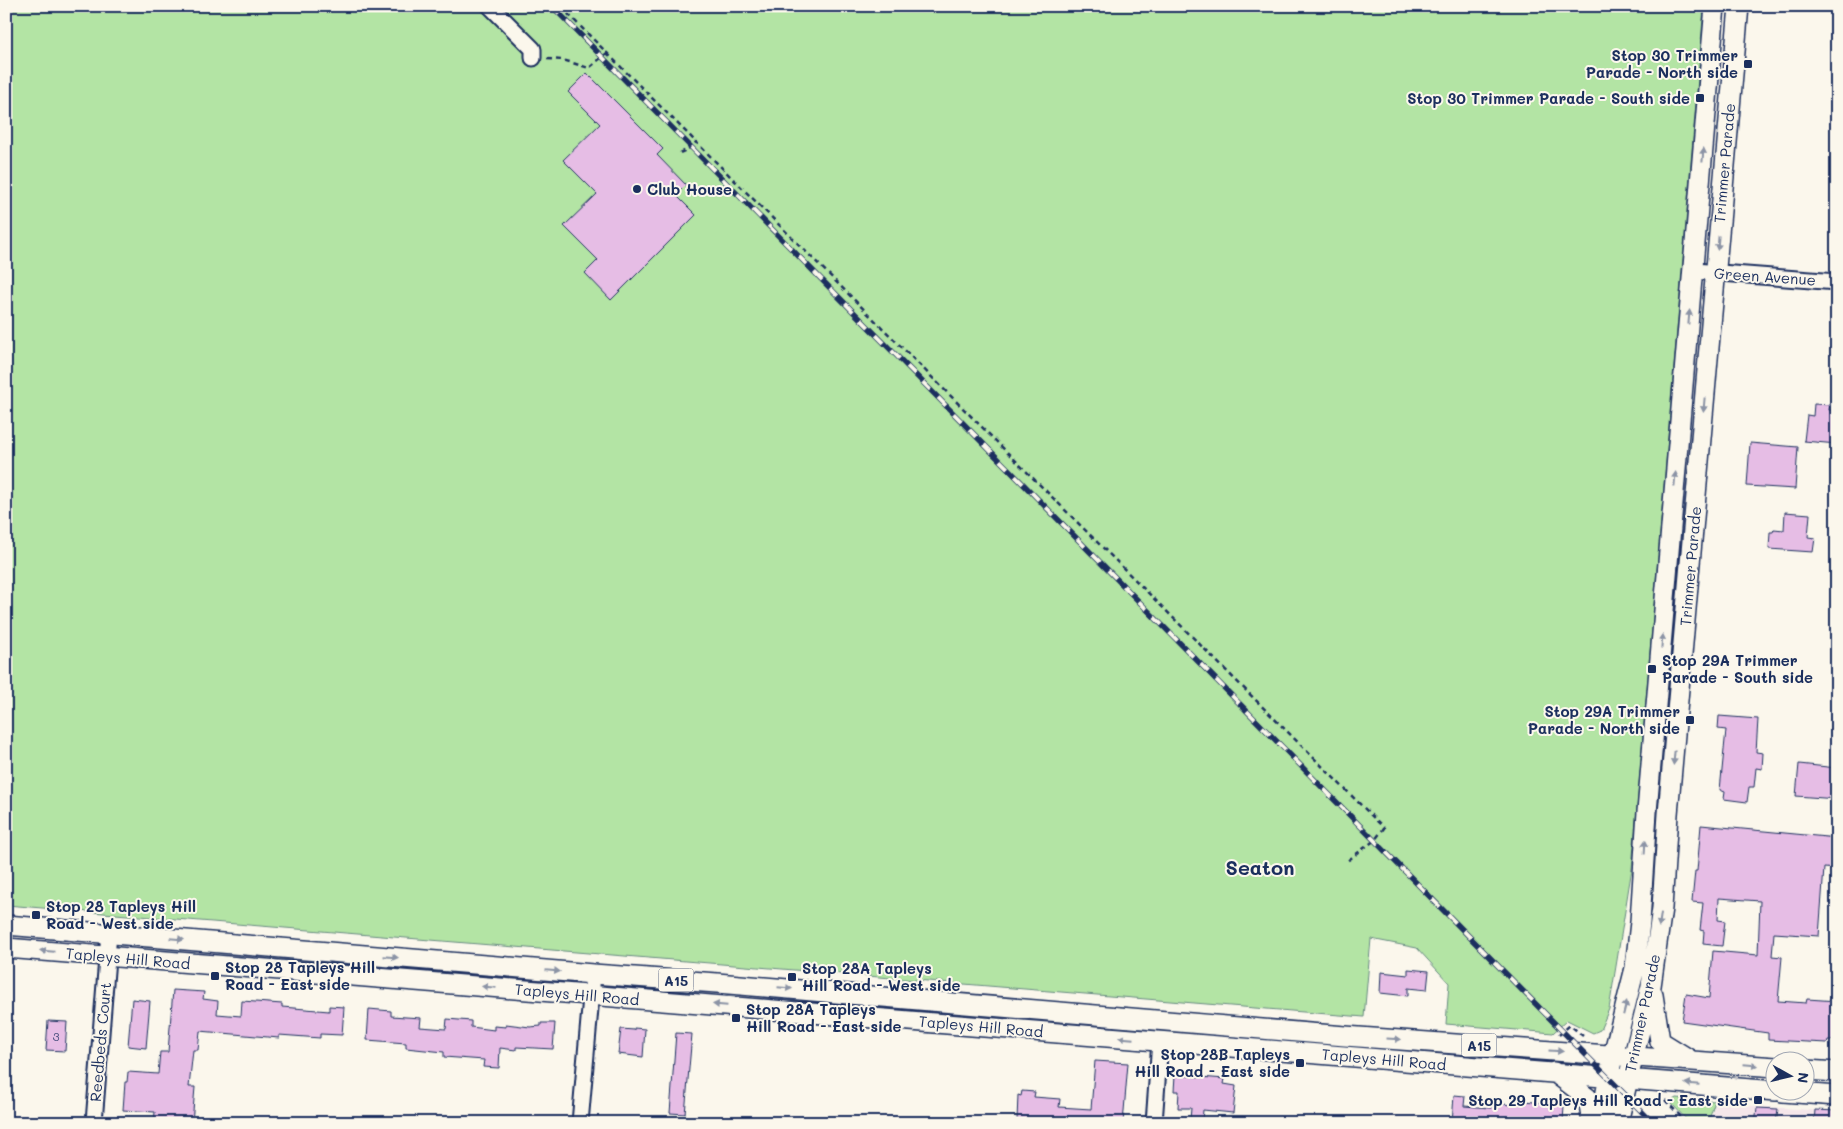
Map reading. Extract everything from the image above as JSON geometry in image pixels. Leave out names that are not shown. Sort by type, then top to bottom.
[{"type":"main road","name":"Trimmer Parade","points":[[1600,1123],[1635,968],[1640,922],[1647,812],[1715,6]]},
{"type":"main road","name":"Trimmer Parade","points":[[1618,1123],[1651,986],[1662,908],[1668,814],[1738,6]]},
{"type":"main road","name":"Tapleys Hill Road","points":[[6,925],[593,974],[717,982],[1335,1035],[1766,1066]]},
{"type":"main road","name":"Tapleys Hill Road","points":[[6,948],[1766,1090]]},
{"type":"main road","points":[[1651,986],[1660,1041],[1692,1060]]},
{"type":"main road","points":[[1816,1071],[1837,1072]]},
{"type":"main road","points":[[1554,1072],[1588,1098],[1592,1123]]},
{"type":"main road","points":[[1816,1094],[1837,1096]]},
{"type":"street","points":[[490,6],[533,49],[533,58]]},
{"type":"street","name":"Green Avenue","points":[[1694,271],[1837,282]]},
{"type":"street","name":"Reedbeds Court","points":[[94,1122],[109,933]]},
{"type":"street","points":[[580,1123],[593,974]]},
{"type":"street","points":[[1154,1123],[1160,1041]]},
{"type":"path","points":[[560,6],[1384,828],[1375,840],[1347,861]]},
{"type":"path","points":[[533,58],[564,60],[589,68],[607,53]]},
{"type":"path","points":[[680,153],[692,147],[696,142]]},
{"type":"path","points":[[1665,1100],[1688,1123]]},
{"type":"shaded area","points":[[1715,1103],[1837,1112],[1837,1123],[1710,1123]]},
{"type":"green space","points":[[6,6],[1704,6],[1632,868],[1609,1009],[1600,1030],[1593,1033],[1567,1020],[1553,1033],[1446,1024],[1449,983],[1417,948],[1371,939],[1364,1017],[6,905]]},
{"type":"green space","points":[[1676,1098],[1715,1101],[1708,1123],[1690,1123],[1670,1102]]},
{"type":"building","name":"Club House","points":[[587,73],[663,149],[657,155],[686,185],[676,195],[696,215],[611,300],[585,273],[598,260],[564,226],[597,194],[563,160],[600,124],[568,92]]},
{"type":"building","points":[[1814,404],[1830,405],[1829,410],[1837,411],[1837,444],[1804,441],[1807,415],[1813,416]]},
{"type":"building","points":[[1750,443],[1798,447],[1795,489],[1747,486]]},
{"type":"building","points":[[1785,512],[1810,514],[1808,537],[1815,538],[1813,552],[1769,549],[1770,532],[1773,532],[1774,529],[1784,530]]},
{"type":"building","points":[[1719,716],[1758,719],[1756,752],[1763,753],[1762,769],[1756,768],[1754,787],[1749,787],[1747,802],[1724,799],[1725,792],[1720,790],[1726,730],[1718,729]]},
{"type":"building","points":[[1799,764],[1837,768],[1837,799],[1796,796]]},
{"type":"building","points":[[1701,825],[1837,838],[1837,869],[1824,868],[1819,936],[1774,933],[1772,956],[1782,957],[1778,1001],[1806,1003],[1807,999],[1837,1001],[1837,1040],[1828,1040],[1827,1043],[1768,1040],[1768,1033],[1682,1021],[1686,994],[1709,998],[1713,951],[1758,955],[1760,901],[1719,898],[1718,920],[1725,921],[1722,946],[1703,944],[1704,931],[1700,930],[1703,903],[1692,902]]},
{"type":"building","points":[[1408,969],[1429,971],[1427,990],[1408,988],[1408,996],[1380,993],[1381,972],[1408,975]]},
{"type":"building","points":[[173,990],[204,992],[203,999],[218,1001],[217,1014],[241,1016],[242,1001],[282,1004],[282,1007],[329,1011],[329,1006],[344,1007],[342,1035],[320,1034],[320,1038],[279,1035],[279,1038],[200,1031],[198,1050],[193,1050],[189,1087],[195,1087],[192,1123],[154,1123],[155,1112],[123,1110],[125,1082],[127,1082],[128,1072],[158,1074],[160,1052],[168,1052]]},
{"type":"building","points":[[132,999],[150,1001],[146,1048],[128,1046]]},
{"type":"building","points":[[369,1009],[391,1011],[391,1016],[421,1018],[420,1027],[446,1029],[447,1019],[471,1021],[471,1027],[494,1030],[494,1026],[506,1027],[506,1024],[530,1027],[541,1026],[541,1023],[555,1023],[553,1049],[516,1047],[516,1050],[500,1048],[499,1068],[483,1067],[484,1060],[444,1057],[444,1052],[406,1048],[406,1043],[367,1040]]},
{"type":"building","points":[[48,1021],[67,1022],[65,1051],[46,1050]]},
{"type":"building","points":[[634,1028],[645,1029],[643,1057],[618,1054],[621,1029],[634,1030]]},
{"type":"building","points":[[676,1033],[692,1034],[685,1114],[670,1113]]},
{"type":"building","points":[[1095,1061],[1128,1063],[1123,1123],[1053,1123],[1017,1120],[1018,1095],[1021,1096],[1022,1091],[1035,1092],[1034,1097],[1060,1099],[1059,1107],[1091,1109]]},
{"type":"building","points":[[1175,1075],[1225,1079],[1224,1084],[1236,1086],[1233,1113],[1203,1110],[1202,1121],[1190,1120],[1191,1108],[1178,1108],[1179,1091],[1174,1091]]},
{"type":"building","points":[[1454,1095],[1465,1096],[1464,1106],[1491,1108],[1491,1103],[1513,1105],[1514,1100],[1564,1105],[1563,1123],[1452,1123]]},
{"type":"building","points":[[1757,1108],[1778,1109],[1776,1123],[1755,1123]]},
{"type":"building","points":[[1815,1110],[1837,1111],[1837,1123],[1814,1123]]},
{"type":"railway","points":[[552,6],[1653,1123]]},
{"type":"place","name":"Stop 30 Trimmer Parade - North side","points":[[1748,64]]},
{"type":"place","name":"Stop 30 Trimmer Parade - South side","points":[[1700,98]]},
{"type":"place","name":"Club House","points":[[637,189]]},
{"type":"place","name":"Stop 29A Trimmer Parade - South side","points":[[1652,669]]},
{"type":"place","name":"Stop 29A Trimmer Parade - North side","points":[[1690,720]]},
{"type":"place","name":"Stop 28 Tapleys Hill Road - West side","points":[[36,915]]},
{"type":"place","name":"Stop 28 Tapleys Hill Road - East side","points":[[215,976]]},
{"type":"place","name":"Stop 28A Tapleys Hill Road - West side","points":[[792,977]]},
{"type":"place","name":"Stop 28A Tapleys Hill Road - East side","points":[[736,1018]]},
{"type":"place","name":"Stop 28B Tapleys Hill Road - East side","points":[[1300,1063]]},
{"type":"place","name":"Stop 29 Tapleys Hill Road - East side","points":[[1758,1100]]},
{"type":"district","name":"Seaton","points":[[1260,867]]}]
